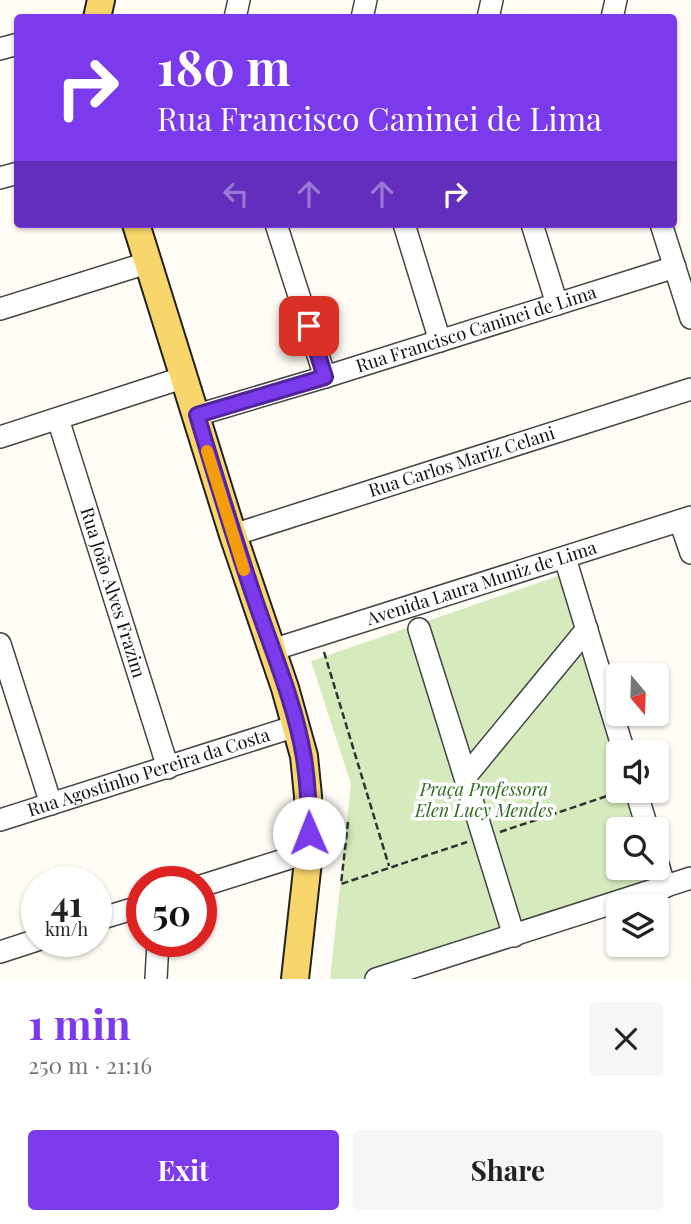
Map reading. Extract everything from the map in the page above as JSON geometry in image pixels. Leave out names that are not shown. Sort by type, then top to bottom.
[{"type":"main road","points":[[137,228],[304,756],[309,852],[295,979]]},
{"type":"street","points":[[277,228],[325,377]]},
{"type":"street","points":[[405,228],[440,341]]},
{"type":"street","points":[[533,228],[557,304]]},
{"type":"street","points":[[662,228],[691,318]]},
{"type":"street","points":[[0,309],[147,263]]},
{"type":"street","name":"Rua Francisco Caninei de Lima","points":[[197,415],[675,267]]},
{"type":"street","points":[[0,437],[185,377]]},
{"type":"street","name":"Rua Carlos Mariz Celani","points":[[233,535],[691,389]]},
{"type":"street","name":"Rua João Alves Frazim","points":[[58,419],[168,768]]},
{"type":"street","points":[[686,519],[691,553]]},
{"type":"street","name":"Avenida Laura Muniz de Lima","points":[[272,650],[686,519]]},
{"type":"street","points":[[565,558],[620,740]]},
{"type":"street","points":[[514,936],[419,629],[466,776],[587,629]]},
{"type":"street","points":[[0,644],[51,803]]},
{"type":"street","name":"Rua Agostinho Pereira da Costa","points":[[0,820],[296,726]]},
{"type":"street","points":[[217,882],[309,852]]},
{"type":"street","points":[[376,979],[427,971],[514,936],[691,878]]},
{"type":"street","points":[[663,880],[665,887]]},
{"type":"street","points":[[0,952],[21,945]]},
{"type":"street","points":[[156,979],[157,957]]},
{"type":"path","points":[[319,635],[390,868]]},
{"type":"path","points":[[348,822],[341,884],[606,797]]},
{"type":"green space","name":"Praça Professora Elen Lucy Mendes","points":[[561,575],[612,740],[606,740],[606,803],[631,803],[636,817],[606,817],[606,880],[655,880],[656,884],[626,894],[606,894],[606,901],[369,979],[330,979],[351,784],[311,661]]},
{"type":"slow traffic","points":[[207,451],[244,570]]},
{"type":"route","points":[[309,326],[325,377],[197,415],[296,726],[304,756],[309,833]]}]
